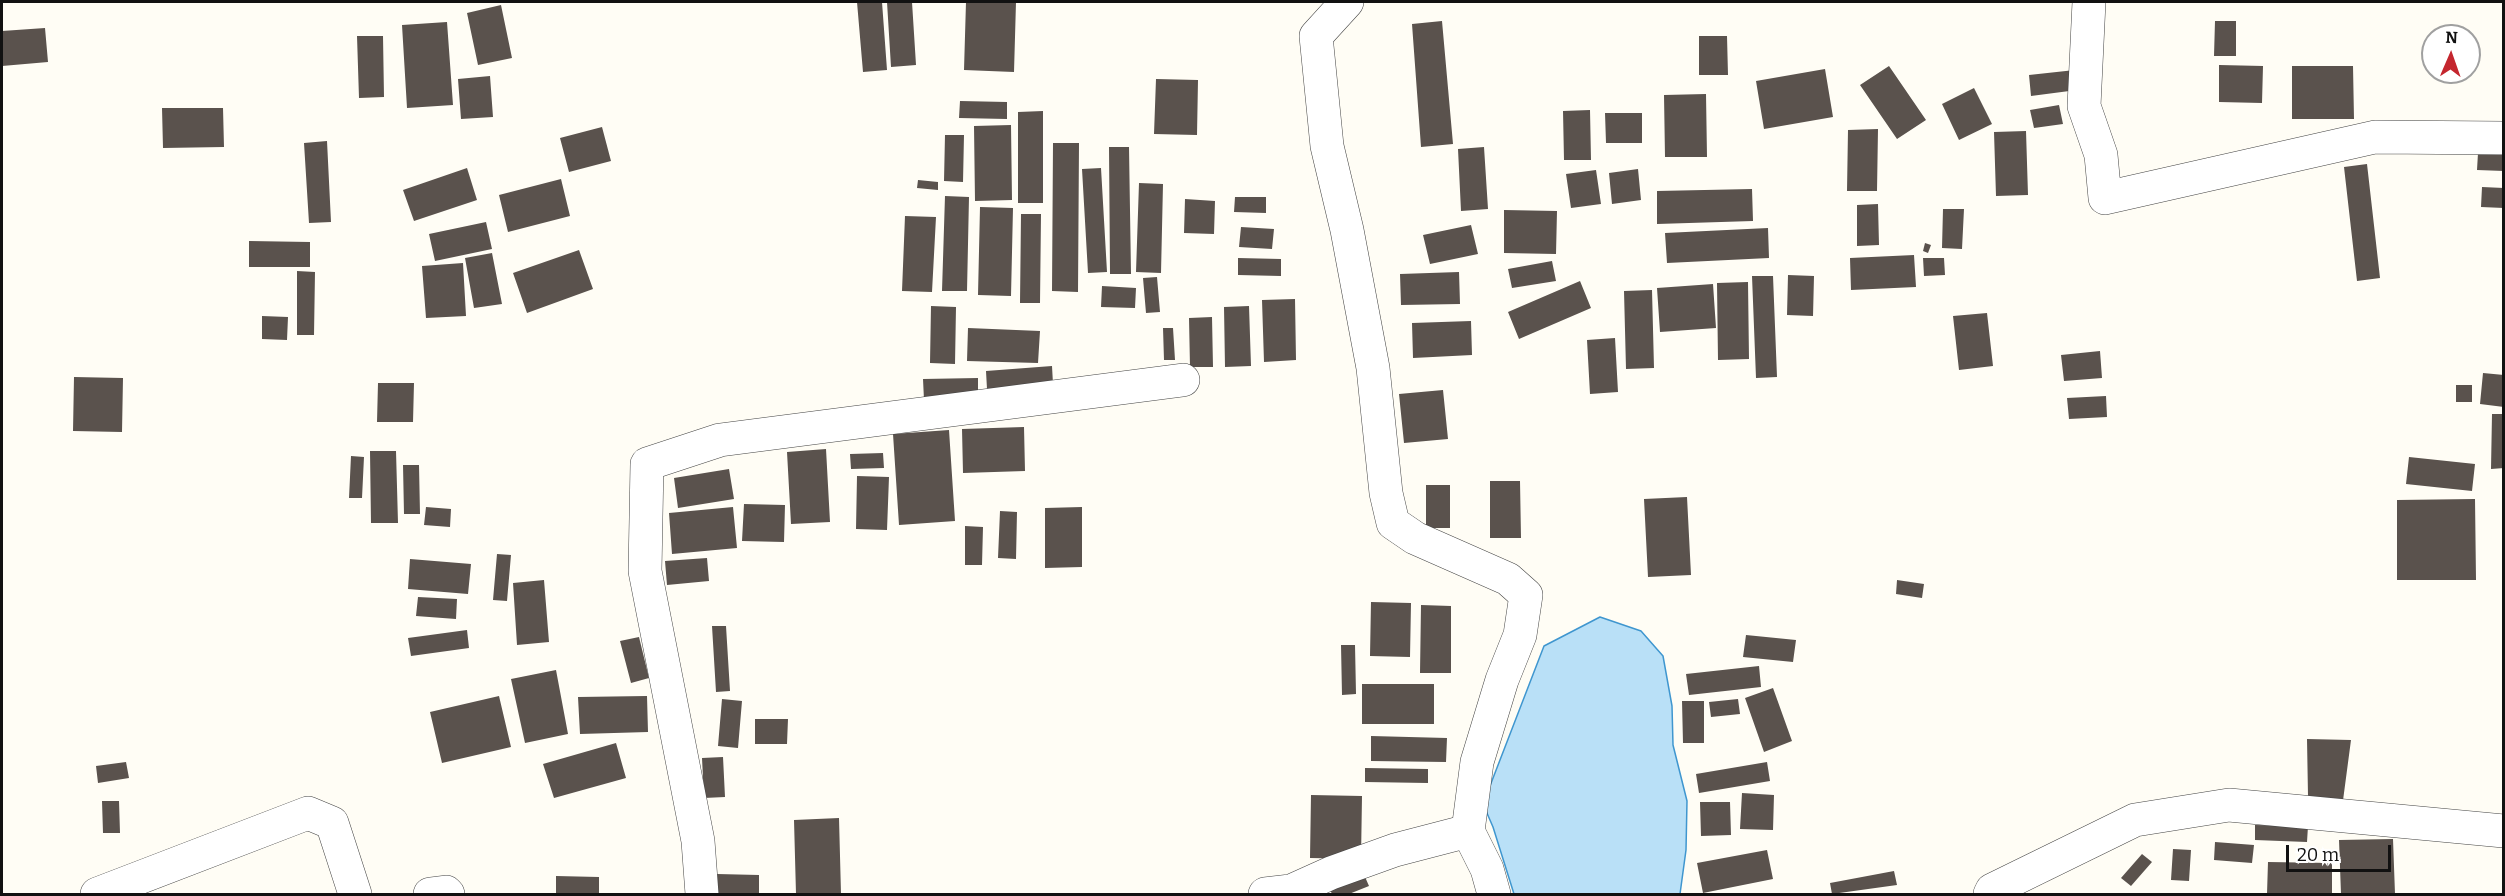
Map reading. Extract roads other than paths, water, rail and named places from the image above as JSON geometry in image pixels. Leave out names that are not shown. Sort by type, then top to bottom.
[{"type":"street","points":[[1347,2],[1316,36],[1327,146],[1347,230],[1373,368],[1386,493],[1393,523],[1415,538],[1508,579],[1526,596],[1520,635],[1502,680],[1477,762],[1468,831],[1487,869],[1494,894]]},
{"type":"street","points":[[2090,2],[2084,106],[2101,155],[2105,198],[2375,137],[2504,138]]},
{"type":"street","points":[[702,894],[698,841],[645,571],[647,464],[720,440],[1183,380]]},
{"type":"street","points":[[1990,894],[1992,890],[2135,820],[2229,805],[2504,831]]},
{"type":"street","points":[[98,894],[308,813],[332,823],[355,894]]},
{"type":"street","points":[[1265,894],[1291,891],[1331,873],[1395,850],[1468,831]]},
{"type":"street","points":[[430,894],[446,892],[448,894]]},
{"type":"water","points":[[1600,617],[1641,631],[1663,656],[1672,706],[1673,745],[1687,801],[1686,850],[1680,894],[1514,894],[1493,827],[1483,804],[1544,646]]}]
